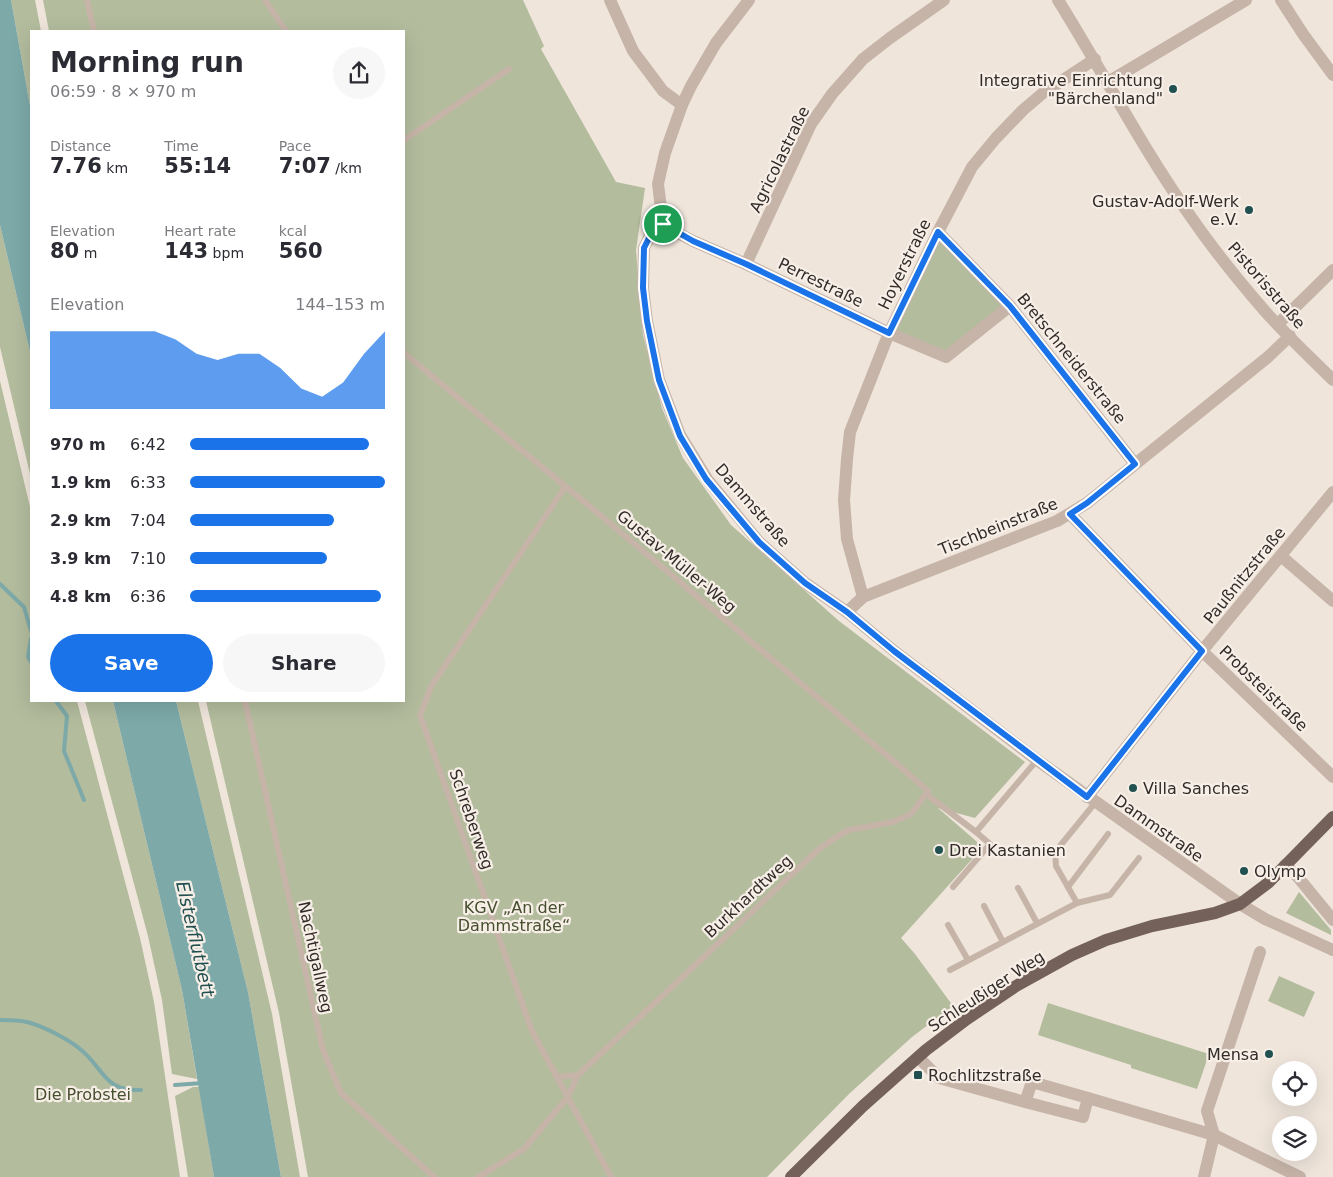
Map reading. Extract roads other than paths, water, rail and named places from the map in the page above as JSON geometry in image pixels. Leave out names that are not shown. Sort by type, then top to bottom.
[{"type":"main road","name":"Schleußiger Weg","points":[[791,1177],[863,1106],[918,1057],[1008,992],[1072,954],[1106,940],[1152,926],[1215,913],[1240,904],[1268,883],[1333,817]]},
{"type":"street","points":[[610,0],[632,51],[663,91],[682,105]]},
{"type":"street","points":[[663,224],[658,184],[665,153],[682,105],[716,43],[749,0]]},
{"type":"street","name":"Agricolastraße","points":[[746,264],[811,124],[832,94],[863,59],[944,0]]},
{"type":"street","name":"Pistorisstraße","points":[[1058,0],[1143,142],[1190,216],[1236,277],[1278,324],[1333,380]]},
{"type":"street","points":[[1108,82],[1246,0]]},
{"type":"street","points":[[1281,0],[1333,75]]},
{"type":"street","name":"Hoyerstraße","points":[[863,597],[847,539],[844,500],[847,458],[850,432],[889,333],[938,232],[972,168],[996,138],[1043,93],[1095,59]]},
{"type":"street","name":"Perrestraße","points":[[663,224],[693,241],[746,264],[889,333],[946,357],[1010,306]]},
{"type":"street","name":"Dammstraße","points":[[663,224],[652,232],[644,248],[643,288],[647,321],[659,380],[680,436],[706,479],[759,542],[805,583],[847,612],[894,651],[1091,800],[1240,904],[1265,919],[1333,950]]},
{"type":"street","name":"Bretschneiderstraße","points":[[938,232],[1010,306],[1135,464]]},
{"type":"street","points":[[1278,324],[1333,270]]},
{"type":"street","name":"Tischbeinstraße","points":[[847,612],[863,597],[1057,521],[1070,514],[1087,503],[1268,357],[1290,336]]},
{"type":"street","name":"Paußnitzstraße","points":[[1091,800],[1202,651],[1333,492]]},
{"type":"street","name":"Probsteistraße","points":[[1070,514],[1202,651],[1333,777]]},
{"type":"street","points":[[1281,556],[1333,601]]},
{"type":"street","points":[[1285,865],[1297,876],[1333,920]]},
{"type":"street","points":[[1204,1177],[1214,1135],[1208,1111],[1260,952]]},
{"type":"street","points":[[918,1057],[939,1078],[1084,1117],[1088,1098]]},
{"type":"street","points":[[1025,1102],[1032,1082],[1214,1135],[1300,1177]]},
{"type":"lane","points":[[87,0],[94,30]]},
{"type":"lane","points":[[265,0],[285,30]]},
{"type":"lane","points":[[405,139],[509,69]]},
{"type":"lane","name":"Gustav-Müller-Weg","points":[[405,354],[565,488],[600,514],[928,790],[926,794]]},
{"type":"lane","name":"Schreberweg","points":[[565,488],[432,685],[420,714],[532,1031],[611,1177]]},
{"type":"lane","name":"Nachtigallweg","points":[[245,702],[323,1050],[341,1093],[434,1177]]},
{"type":"lane","points":[[976,832],[1037,760]]},
{"type":"lane","points":[[926,794],[990,844],[953,887]]},
{"type":"lane","name":"Burkhardtweg","points":[[478,1177],[524,1148],[567,1098],[578,1075],[819,850],[849,830],[893,822],[911,814],[926,794]]},
{"type":"lane","points":[[1077,903],[1056,866],[1055,852],[1091,800]]},
{"type":"lane","points":[[1068,887],[1108,834]]},
{"type":"lane","points":[[950,970],[1077,903],[1110,895],[1139,858]]},
{"type":"lane","points":[[1018,888],[1037,923]]},
{"type":"lane","points":[[984,906],[1003,942]]},
{"type":"lane","points":[[948,925],[968,960]]},
{"type":"lane","points":[[557,1077],[578,1075]]},
{"type":"water","points":[[0,0],[11,0],[30,105],[30,352],[0,225]]},
{"type":"water","name":"Elsterflutbett","points":[[113,702],[176,702],[248,992],[281,1177],[214,1177],[182,990]]},
{"type":"waterway","points":[[0,584],[24,607],[30,628]]},
{"type":"waterway","points":[[30,644],[28,657],[30,660]]},
{"type":"waterway","points":[[57,702],[67,716],[64,751],[84,800]]},
{"type":"waterway","points":[[0,1020],[27,1022],[55,1033],[88,1056],[112,1083],[129,1090],[141,1090]]},
{"type":"waterway","points":[[175,1085],[203,1083]]},
{"type":"place","name":"Integrative Einrichtung \"Bärchenland\"","points":[[1173,89]]},
{"type":"place","name":"Gustav-Adolf-Werk e.V.","points":[[1249,210]]},
{"type":"place","name":"Villa Sanches","points":[[1133,788]]},
{"type":"place","name":"Drei Kastanien","points":[[939,850]]},
{"type":"place","name":"Olymp","points":[[1244,871]]},
{"type":"place","name":"Mensa","points":[[1269,1054]]},
{"type":"place","name":"Rochlitzstraße","points":[[918,1075]]},
{"type":"park label","name":"KGV „An der Dammstraße“","points":[[514,916]]},
{"type":"park label","name":"Die Probstei","points":[[83,1094]]}]
